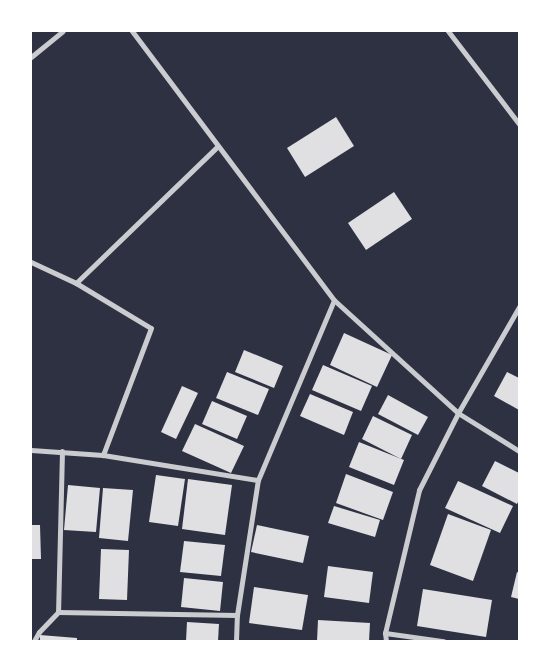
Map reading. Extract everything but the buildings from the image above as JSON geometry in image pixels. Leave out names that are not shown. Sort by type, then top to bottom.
[{"type":"street","points":[[31,56],[63,31]]},
{"type":"street","points":[[132,31],[217,147],[334,300],[458,413],[519,450]]},
{"type":"street","points":[[448,31],[519,124]]},
{"type":"street","points":[[76,283],[217,147]]},
{"type":"street","points":[[31,262],[76,283],[151,328],[103,455]]},
{"type":"street","points":[[236,641],[237,615],[258,480],[334,300]]},
{"type":"street","points":[[386,641],[385,633],[419,490],[458,413],[519,306]]},
{"type":"street","points":[[31,450],[103,455],[258,480]]},
{"type":"street","points":[[34,641],[39,632],[58,612],[62,452]]},
{"type":"street","points":[[58,612],[237,615]]},
{"type":"street","points":[[385,633],[443,641]]}]
